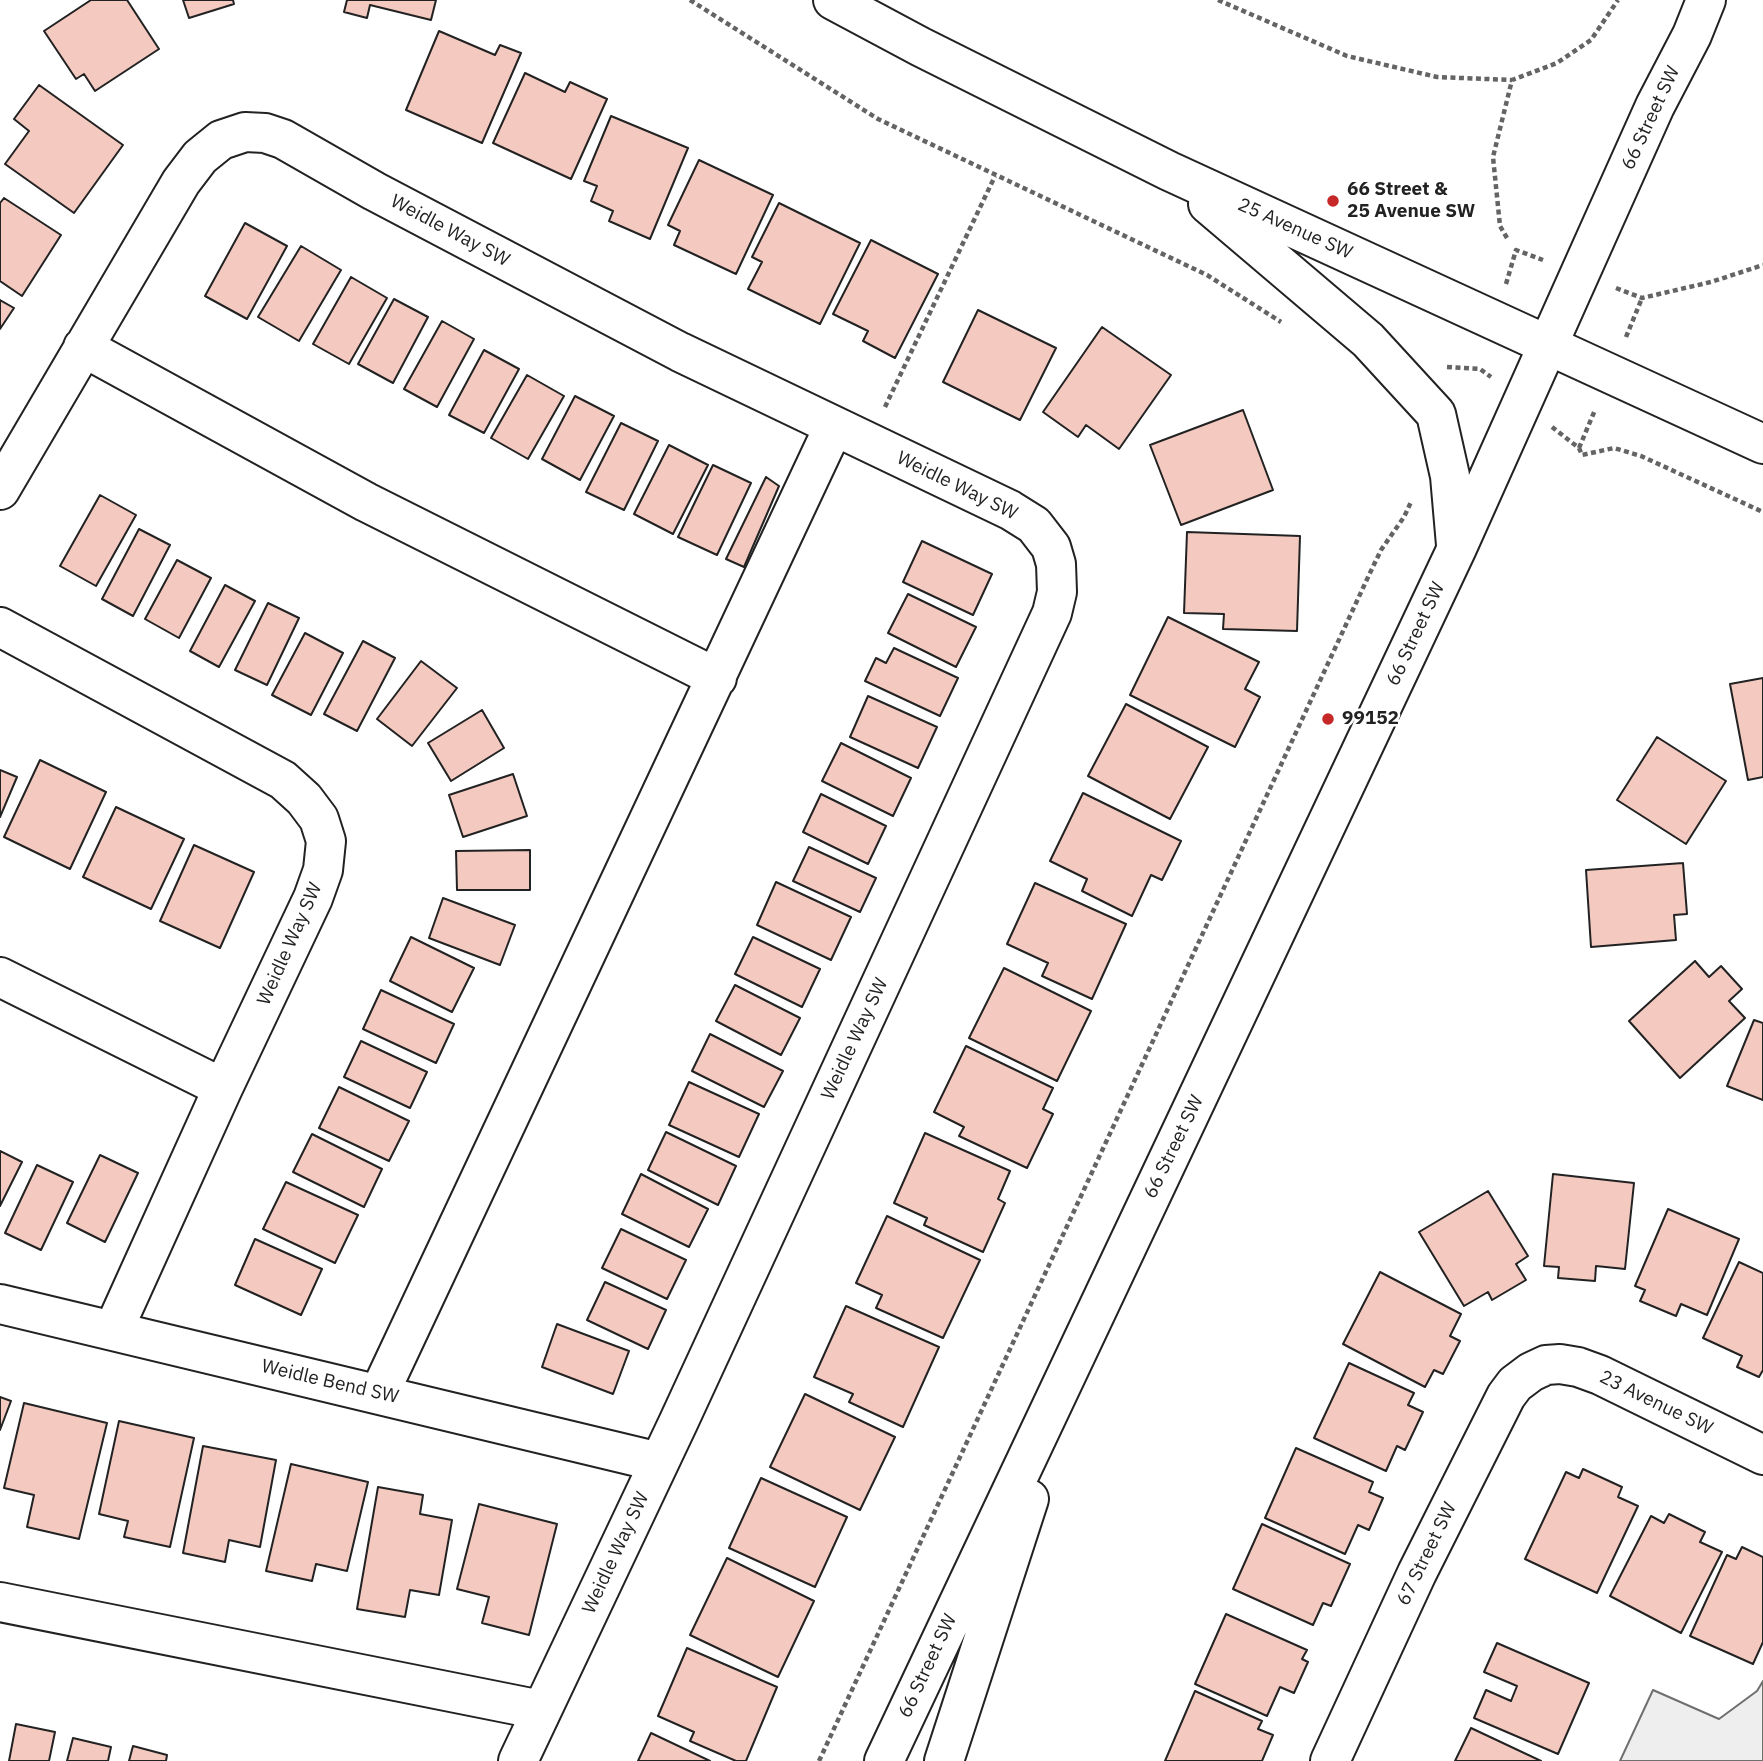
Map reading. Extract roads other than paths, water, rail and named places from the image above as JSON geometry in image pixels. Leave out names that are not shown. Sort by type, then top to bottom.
[{"type":"street","name":"25 Avenue SW","points":[[833,0],[920,47],[1169,171],[1763,444]]},
{"type":"street","name":"66 Street SW","points":[[884,1761],[1457,548],[1655,106],[1692,35],[1706,0]]},
{"type":"street","name":"66 Street SW","points":[[1692,35],[1717,0]]},
{"type":"street","name":"Weidle Way SW","points":[[0,490],[181,182],[200,157],[221,140],[246,132],[265,132],[283,139],[374,191],[668,346],[1010,510],[1034,524],[1051,547],[1056,565],[1057,592],[1052,614],[518,1761]]},
{"type":"street","points":[[1169,171],[1368,340],[1436,414],[1450,476],[1457,548]]},
{"type":"street","points":[[83,347],[366,502],[717,678]]},
{"type":"street","points":[[379,1394],[834,426]]},
{"type":"street","name":"Weidle Way SW","points":[[0,627],[283,780],[304,799],[319,819],[326,841],[323,870],[313,898],[113,1331]]},
{"type":"street","points":[[0,978],[223,1088]]},
{"type":"street","name":"Weidle Bend SW","points":[[0,1304],[659,1462]]},
{"type":"street","name":"66 Street SW","points":[[944,1761],[1080,1344]]},
{"type":"street","name":"23 Avenue SW","points":[[1546,1365],[1578,1367],[1600,1376],[1763,1455]]},
{"type":"street","name":"67 Street SW","points":[[1330,1761],[1417,1573],[1506,1396],[1515,1384],[1546,1365]]},
{"type":"street","points":[[0,1602],[541,1710]]},
{"type":"place","name":"66 Street & 25 Avenue SW","points":[[1333,201]]},
{"type":"place","name":"99152","points":[[1328,719]]}]
